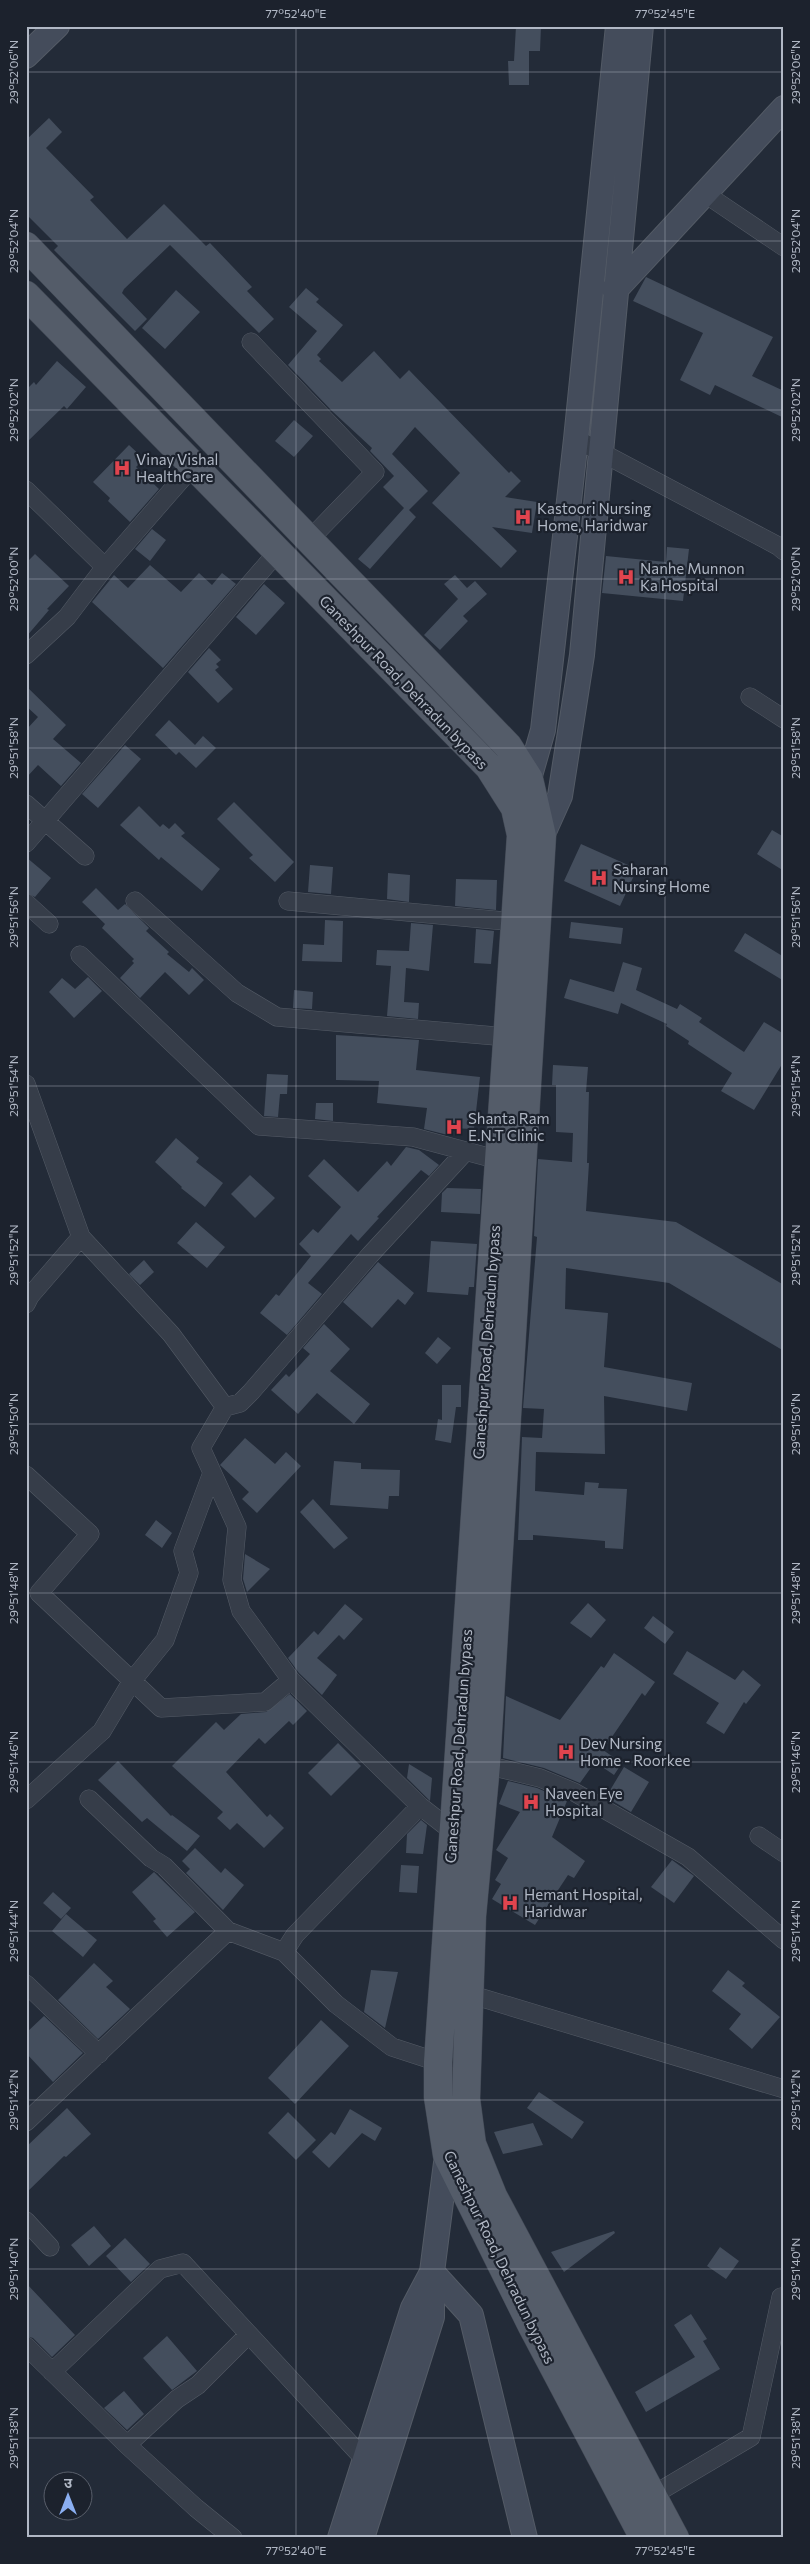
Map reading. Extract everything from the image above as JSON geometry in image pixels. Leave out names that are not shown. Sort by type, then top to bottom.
[{"type":"main road","points":[[26,246],[508,746],[529,779],[542,836],[486,1765],[472,1916],[466,2099],[472,2144],[493,2196],[675,2538]]},
{"type":"main road","name":"Ganeshpur Road, Dehradun bypass","points":[[29,304],[193,466],[489,767],[515,808],[521,835],[452,1831],[438,2062],[438,2097],[446,2155],[532,2326],[644,2538]]},
{"type":"street","points":[[26,56],[57,26]]},
{"type":"street","points":[[515,808],[529,779],[542,730],[576,439],[618,26]]},
{"type":"street","points":[[542,836],[560,796],[562,787],[582,656],[641,26]]},
{"type":"street","points":[[590,294],[617,288],[784,108]]},
{"type":"street","points":[[704,194],[784,247]]},
{"type":"street","points":[[251,342],[375,472],[309,540]]},
{"type":"street","points":[[576,439],[778,546],[784,551]]},
{"type":"street","points":[[26,655],[68,616],[105,567],[193,466]]},
{"type":"street","points":[[26,490],[105,567]]},
{"type":"street","points":[[26,843],[268,563],[280,554]]},
{"type":"street","points":[[750,697],[784,720]]},
{"type":"street","points":[[26,804],[85,856]]},
{"type":"street","points":[[134,901],[237,993],[277,1017],[507,1037]]},
{"type":"street","points":[[288,901],[515,922]]},
{"type":"street","points":[[26,903],[49,924]]},
{"type":"street","points":[[80,955],[259,1126],[413,1137],[499,1160]]},
{"type":"street","points":[[26,1084],[81,1237],[171,1334],[226,1407]]},
{"type":"street","points":[[452,1831],[420,1806],[291,1680],[241,1611],[232,1580],[237,1528],[201,1448],[226,1407],[240,1403],[251,1392],[370,1255],[466,1151]]},
{"type":"street","points":[[26,1304],[30,1296],[81,1237]]},
{"type":"street","points":[[26,1800],[102,1731],[132,1681],[165,1640],[189,1573],[182,1551],[212,1473]]},
{"type":"street","points":[[26,1475],[90,1534],[39,1593],[161,1708],[265,1702],[291,1680]]},
{"type":"street","points":[[486,1765],[540,1778],[574,1792],[688,1857],[784,1940]]},
{"type":"street","points":[[89,1799],[152,1858],[164,1866],[228,1931],[284,1952],[336,2004],[392,2047],[438,2062]]},
{"type":"street","points":[[284,1952],[295,1935],[420,1806]]},
{"type":"street","points":[[759,1836],[784,1853]]},
{"type":"street","points":[[26,2122],[228,1931]]},
{"type":"street","points":[[26,1984],[99,2054]]},
{"type":"street","points":[[469,1994],[784,2089]]},
{"type":"street","points":[[362,2538],[432,2317],[432,2272],[446,2155],[470,2132]]},
{"type":"street","points":[[26,2221],[50,2247]]},
{"type":"street","points":[[52,2372],[160,2269],[183,2263],[365,2460]]},
{"type":"street","points":[[340,2538],[413,2308],[432,2272]]},
{"type":"street","points":[[432,2272],[471,2315],[525,2538]]},
{"type":"street","points":[[653,2495],[751,2437],[781,2297],[784,2298]]},
{"type":"street","points":[[127,2445],[177,2399],[198,2384],[248,2335]]},
{"type":"street","points":[[26,2346],[127,2445],[196,2508],[233,2538]]},
{"type":"building","points":[[516,26],[541,26],[540,51],[529,51],[529,85],[509,85],[508,61],[514,61]]},
{"type":"building","points":[[49,118],[62,132],[46,148],[94,197],[90,200],[127,239],[164,204],[206,246],[210,243],[252,287],[247,291],[274,319],[259,333],[170,245],[122,293],[147,319],[135,331],[54,250],[58,246],[26,214],[26,140]]},
{"type":"building","points":[[646,277],[773,337],[752,376],[784,391],[784,418],[715,385],[710,395],[680,380],[703,333],[633,301]]},
{"type":"building","points":[[306,288],[319,299],[316,302],[343,325],[317,355],[321,359],[319,361],[342,382],[374,351],[400,379],[409,370],[509,473],[511,471],[521,481],[505,497],[537,502],[532,533],[492,527],[517,551],[501,568],[432,503],[460,473],[415,427],[392,454],[428,491],[409,510],[416,517],[370,569],[358,559],[404,508],[383,487],[394,476],[370,451],[372,448],[332,411],[288,365],[317,331],[289,307]]},
{"type":"building","points":[[176,290],[200,312],[165,349],[142,328]]},
{"type":"building","points":[[57,361],[86,387],[67,409],[64,406],[26,443],[26,390],[34,382],[36,385]]},
{"type":"building","points":[[294,420],[313,436],[294,457],[275,441]]},
{"type":"building","points":[[129,445],[144,459],[136,467],[159,489],[130,522],[108,501],[110,498],[93,482]]},
{"type":"building","points":[[152,529],[166,540],[150,561],[135,549]]},
{"type":"building","points":[[667,547],[689,549],[683,601],[602,593],[606,556],[666,562]]},
{"type":"building","points":[[35,554],[69,586],[47,609],[49,610],[26,637],[26,563]]},
{"type":"building","points":[[150,565],[181,592],[199,573],[212,585],[222,573],[236,584],[163,668],[92,602],[114,575],[128,588]]},
{"type":"building","points":[[455,575],[467,588],[475,581],[487,594],[463,616],[468,621],[440,650],[424,635],[458,599],[444,584]]},
{"type":"building","points":[[264,584],[285,603],[256,635],[236,617]]},
{"type":"building","points":[[209,648],[221,660],[216,664],[219,667],[215,670],[233,689],[218,703],[188,672]]},
{"type":"building","points":[[26,686],[66,725],[53,739],[81,763],[61,786],[38,765],[26,778],[26,730],[38,717],[26,706]]},
{"type":"building","points":[[169,720],[195,745],[203,736],[216,748],[196,768],[179,752],[176,755],[155,735]]},
{"type":"building","points":[[125,745],[141,759],[98,808],[82,794]]},
{"type":"building","points":[[234,802],[294,862],[275,882],[249,858],[253,855],[217,819]]},
{"type":"building","points":[[139,806],[160,827],[163,824],[169,829],[175,823],[185,833],[181,836],[220,869],[202,891],[161,857],[159,860],[120,825]]},
{"type":"building","points":[[772,830],[784,837],[784,871],[757,854]]},
{"type":"building","points":[[581,844],[637,869],[620,906],[564,881]]},
{"type":"building","points":[[26,857],[51,878],[35,897],[26,893]]},
{"type":"building","points":[[310,865],[333,867],[331,894],[308,892]]},
{"type":"building","points":[[388,873],[410,875],[409,902],[387,899]]},
{"type":"building","points":[[456,879],[497,880],[496,910],[455,906]]},
{"type":"building","points":[[96,888],[118,910],[125,904],[149,928],[146,931],[169,952],[167,954],[189,972],[192,968],[204,980],[189,995],[165,972],[140,998],[120,978],[134,963],[132,961],[134,959],[102,928],[105,924],[82,902]]},
{"type":"building","points":[[325,920],[343,921],[342,962],[302,961],[303,944],[324,945]]},
{"type":"building","points":[[571,922],[623,928],[621,944],[569,938]]},
{"type":"building","points":[[411,923],[433,925],[429,971],[406,968],[404,1002],[419,1003],[418,1019],[387,1016],[391,966],[376,965],[377,950],[409,951]]},
{"type":"building","points":[[476,929],[494,931],[491,964],[474,963]]},
{"type":"building","points":[[745,933],[784,957],[784,981],[734,951]]},
{"type":"building","points":[[623,962],[642,968],[636,990],[677,1009],[680,1004],[702,1018],[699,1022],[744,1052],[764,1022],[784,1034],[784,1061],[754,1110],[721,1091],[732,1073],[688,1044],[689,1041],[666,1026],[667,1024],[621,1003],[618,1014],[564,998],[570,979],[614,992]]},
{"type":"building","points":[[88,977],[102,991],[74,1018],[49,992],[62,978],[75,989]]},
{"type":"building","points":[[294,990],[313,992],[312,1009],[293,1008]]},
{"type":"building","points":[[336,1035],[419,1040],[416,1070],[480,1077],[474,1129],[448,1128],[448,1135],[424,1129],[427,1108],[377,1103],[379,1081],[336,1080]]},
{"type":"building","points":[[553,1065],[588,1067],[586,1092],[589,1092],[587,1163],[589,1163],[586,1211],[676,1222],[784,1285],[784,1351],[669,1283],[566,1268],[565,1309],[608,1313],[604,1367],[692,1383],[687,1411],[604,1396],[605,1454],[536,1452],[535,1491],[584,1495],[585,1482],[599,1483],[598,1488],[627,1489],[623,1549],[605,1548],[605,1541],[582,1539],[533,1535],[533,1540],[518,1540],[522,1437],[542,1438],[544,1409],[523,1408],[537,1237],[534,1236],[538,1159],[572,1162],[573,1133],[556,1132],[556,1085],[552,1085]]},
{"type":"building","points":[[267,1074],[288,1075],[287,1094],[280,1094],[278,1117],[264,1116]]},
{"type":"building","points":[[316,1103],[333,1103],[333,1121],[315,1119]]},
{"type":"building","points":[[176,1138],[199,1158],[196,1162],[223,1183],[205,1207],[181,1188],[155,1162]]},
{"type":"building","points":[[406,1147],[419,1150],[439,1165],[429,1176],[421,1170],[377,1217],[379,1218],[358,1241],[351,1234],[308,1283],[322,1294],[287,1335],[260,1313],[276,1294],[279,1296],[311,1256],[299,1244],[313,1229],[318,1233],[341,1207],[308,1176],[324,1159],[358,1192],[387,1161],[391,1166]]},
{"type":"building","points":[[250,1175],[275,1198],[255,1218],[231,1194]]},
{"type":"building","points":[[447,1188],[481,1189],[480,1214],[441,1212],[442,1193]]},
{"type":"building","points":[[196,1222],[225,1247],[207,1268],[177,1243]]},
{"type":"building","points":[[431,1241],[477,1244],[474,1287],[469,1287],[468,1295],[427,1292]]},
{"type":"building","points":[[144,1260],[154,1272],[140,1285],[129,1274]]},
{"type":"building","points":[[378,1262],[414,1293],[405,1305],[398,1299],[372,1328],[343,1302]]},
{"type":"building","points":[[324,1324],[350,1349],[330,1371],[370,1404],[354,1424],[317,1393],[298,1414],[271,1390],[286,1374],[289,1377],[310,1354],[303,1348]]},
{"type":"building","points":[[438,1337],[451,1348],[437,1364],[425,1353]]},
{"type":"building","points":[[442,1385],[461,1385],[461,1407],[456,1407],[451,1443],[435,1440],[438,1419],[442,1420]]},
{"type":"building","points":[[245,1438],[275,1464],[286,1452],[301,1466],[257,1513],[242,1499],[249,1492],[220,1465]]},
{"type":"building","points":[[334,1461],[361,1463],[361,1469],[400,1470],[399,1496],[389,1496],[388,1509],[330,1505]]},
{"type":"building","points":[[313,1499],[348,1538],[334,1549],[300,1512]]},
{"type":"building","points":[[156,1520],[172,1533],[162,1548],[145,1535]]},
{"type":"building","points":[[245,1554],[270,1569],[247,1592],[243,1579]]},
{"type":"building","points":[[588,1603],[606,1620],[591,1638],[570,1623]]},
{"type":"building","points":[[345,1604],[363,1619],[344,1640],[339,1635],[317,1658],[337,1675],[322,1695],[299,1673],[288,1658],[314,1631],[318,1635]]},
{"type":"building","points":[[653,1616],[674,1632],[665,1644],[644,1628]]},
{"type":"building","points":[[687,1651],[735,1680],[743,1670],[761,1685],[746,1704],[744,1702],[724,1734],[706,1723],[719,1703],[673,1674]]},
{"type":"building","points":[[614,1653],[655,1682],[645,1696],[642,1693],[603,1750],[622,1763],[614,1775],[595,1762],[580,1783],[544,1768],[503,1758],[506,1696],[560,1720],[601,1666],[604,1668]]},
{"type":"building","points":[[290,1694],[307,1711],[293,1725],[289,1721],[265,1744],[259,1738],[226,1772],[267,1817],[270,1814],[284,1828],[264,1848],[237,1823],[230,1830],[217,1818],[223,1812],[172,1766],[216,1722],[224,1730],[241,1714],[266,1712]]},
{"type":"building","points":[[338,1743],[361,1766],[331,1796],[308,1773]]},
{"type":"building","points":[[118,1761],[171,1816],[200,1836],[187,1851],[147,1818],[142,1822],[98,1780]]},
{"type":"building","points":[[409,1764],[432,1778],[430,1801],[407,1778]]},
{"type":"building","points":[[624,1767],[649,1782],[631,1812],[606,1797]]},
{"type":"building","points":[[508,1781],[537,1788],[567,1801],[552,1837],[585,1861],[574,1878],[568,1875],[535,1925],[492,1899],[501,1884],[495,1880],[508,1858],[496,1850],[520,1812],[499,1804]]},
{"type":"building","points":[[421,1820],[427,1825],[423,1854],[406,1853],[407,1834]]},
{"type":"building","points":[[195,1848],[221,1873],[225,1868],[244,1885],[223,1910],[186,1873],[190,1869],[182,1861]]},
{"type":"building","points":[[672,1860],[694,1876],[674,1903],[651,1887]]},
{"type":"building","points":[[401,1865],[419,1866],[417,1893],[399,1892]]},
{"type":"building","points":[[154,1872],[195,1912],[167,1937],[153,1921],[156,1919],[132,1892]]},
{"type":"building","points":[[53,1892],[71,1908],[61,1919],[43,1903]]},
{"type":"building","points":[[66,1914],[97,1940],[83,1957],[52,1931]]},
{"type":"building","points":[[94,1963],[113,1981],[106,1987],[130,2009],[98,2039],[58,2000]]},
{"type":"building","points":[[371,1970],[398,1972],[385,2028],[364,2012]]},
{"type":"building","points":[[728,1970],[745,1983],[742,1986],[780,2017],[752,2049],[729,2029],[741,2014],[712,1991]]},
{"type":"building","points":[[44,2016],[83,2053],[53,2082],[26,2053],[26,2033]]},
{"type":"building","points":[[321,2020],[349,2046],[295,2104],[268,2078]]},
{"type":"building","points":[[539,2092],[584,2122],[572,2139],[527,2108]]},
{"type":"building","points":[[67,2108],[91,2134],[66,2157],[64,2156],[26,2193],[26,2147]]},
{"type":"building","points":[[350,2109],[382,2128],[375,2141],[362,2133],[329,2168],[312,2152],[331,2132],[335,2135]]},
{"type":"building","points":[[288,2112],[316,2140],[296,2160],[268,2133]]},
{"type":"building","points":[[533,2123],[543,2145],[503,2154],[494,2132]]},
{"type":"building","points":[[94,2226],[111,2246],[89,2266],[71,2245]]},
{"type":"building","points":[[614,2231],[615,2233],[564,2272],[551,2252]]},
{"type":"building","points":[[125,2238],[150,2264],[131,2282],[106,2256]]},
{"type":"building","points":[[720,2247],[739,2261],[726,2279],[707,2266]]},
{"type":"building","points":[[26,2283],[75,2335],[52,2357],[33,2338],[26,2336]]},
{"type":"building","points":[[691,2314],[707,2339],[703,2341],[720,2369],[646,2412],[635,2392],[695,2357],[674,2325]]},
{"type":"building","points":[[167,2336],[197,2371],[172,2390],[143,2358]]},
{"type":"building","points":[[124,2391],[144,2414],[127,2430],[104,2408]]},
{"type":"place","name":"Vinay Vishal HealthCare","points":[[122,468]]},
{"type":"place","name":"Kastoori Nursing Home, Haridwar","points":[[523,517]]},
{"type":"place","name":"Nanhe Munnon Ka Hospital","points":[[626,577]]},
{"type":"place","name":"Saharan Nursing Home","points":[[599,878]]},
{"type":"place","name":"Shanta Ram E.N.T Clinic","points":[[454,1127]]},
{"type":"place","name":"Dev Nursing Home - Roorkee","points":[[566,1752]]},
{"type":"place","name":"Naveen Eye Hospital","points":[[531,1802]]},
{"type":"place","name":"Hemant Hospital, Haridwar","points":[[510,1903]]}]
